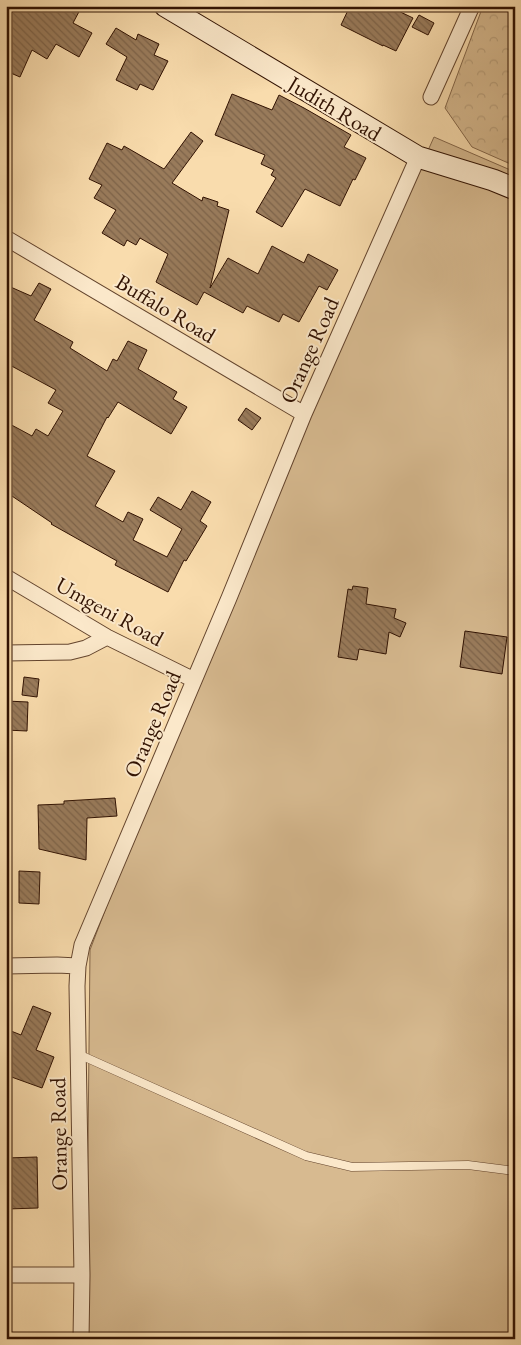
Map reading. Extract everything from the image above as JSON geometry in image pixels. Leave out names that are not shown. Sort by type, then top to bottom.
[{"type":"street","name":"Judith Road","points":[[165,6],[418,157],[493,180],[515,189]]},
{"type":"street","points":[[432,97],[472,6]]},
{"type":"street","name":"Orange Road","points":[[81,1339],[82,1275],[78,966],[82,945],[304,414],[418,157]]},
{"type":"street","name":"Buffalo Road","points":[[6,238],[304,414]]},
{"type":"street","name":"Umgeni Road","points":[[6,576],[108,637],[194,680]]},
{"type":"street","points":[[6,653],[70,652],[86,648],[108,637]]},
{"type":"street","points":[[6,966],[78,966]]},
{"type":"street","points":[[6,1275],[82,1275]]},
{"type":"lane","points":[[78,1054],[306,1156],[352,1167],[468,1165],[515,1171]]},
{"type":"green space","points":[[483,6],[515,6],[515,166],[472,147],[445,108]]},
{"type":"green space","points":[[434,137],[515,172],[515,1339],[86,1339],[90,950],[197,668]]},
{"type":"building","points":[[6,6],[82,6],[73,23],[92,33],[79,57],[56,44],[47,59],[32,50],[20,77],[6,71]]},
{"type":"building","points":[[350,6],[388,6],[413,18],[396,51],[341,25]]},
{"type":"building","points":[[419,15],[434,23],[428,35],[412,27]]},
{"type":"building","points":[[116,28],[136,40],[138,34],[159,44],[154,55],[168,61],[153,90],[140,84],[137,90],[116,80],[127,57],[106,44]]},
{"type":"building","points":[[232,94],[272,110],[279,95],[351,135],[344,147],[366,158],[340,206],[305,189],[282,227],[256,212],[276,178],[271,175],[274,170],[261,164],[265,155],[215,135]]},
{"type":"building","points":[[191,132],[203,141],[172,183],[202,201],[203,197],[218,202],[217,206],[229,210],[210,288],[228,258],[258,274],[272,246],[304,263],[308,254],[338,270],[327,290],[319,286],[299,322],[283,314],[279,322],[247,306],[243,313],[204,292],[197,305],[156,282],[168,254],[140,238],[136,245],[127,240],[124,246],[102,233],[116,210],[94,198],[102,185],[89,179],[107,143],[122,150],[124,146],[164,169]]},
{"type":"building","points":[[39,283],[51,289],[34,320],[73,342],[70,348],[107,371],[113,359],[117,361],[128,341],[147,350],[138,369],[177,392],[173,399],[187,407],[171,434],[118,402],[107,417],[87,456],[115,471],[95,506],[123,522],[128,512],[143,519],[133,540],[167,557],[182,529],[150,510],[158,497],[181,510],[192,491],[211,502],[200,521],[207,526],[186,561],[184,560],[168,592],[115,565],[117,561],[51,524],[6,492],[6,422],[32,436],[36,429],[48,436],[63,411],[48,403],[56,390],[6,363],[6,285],[31,296]]},
{"type":"building","points":[[246,408],[261,418],[252,430],[238,420]]},
{"type":"building","points":[[353,586],[368,588],[366,604],[396,609],[394,618],[406,623],[400,637],[389,632],[386,654],[359,649],[357,660],[338,657],[348,589],[352,590]]},
{"type":"building","points":[[465,631],[507,637],[502,674],[460,667]]},
{"type":"building","points":[[24,677],[39,679],[37,697],[22,695]]},
{"type":"building","points":[[6,701],[28,702],[27,731],[6,730]]},
{"type":"building","points":[[115,798],[117,816],[87,818],[86,860],[39,849],[38,805],[64,804],[64,801]]},
{"type":"building","points":[[19,871],[40,872],[39,904],[19,903]]},
{"type":"building","points":[[33,1006],[51,1013],[36,1050],[54,1057],[42,1088],[6,1075],[6,1029],[21,1035]]},
{"type":"building","points":[[37,1157],[38,1208],[6,1209],[6,1158]]}]
